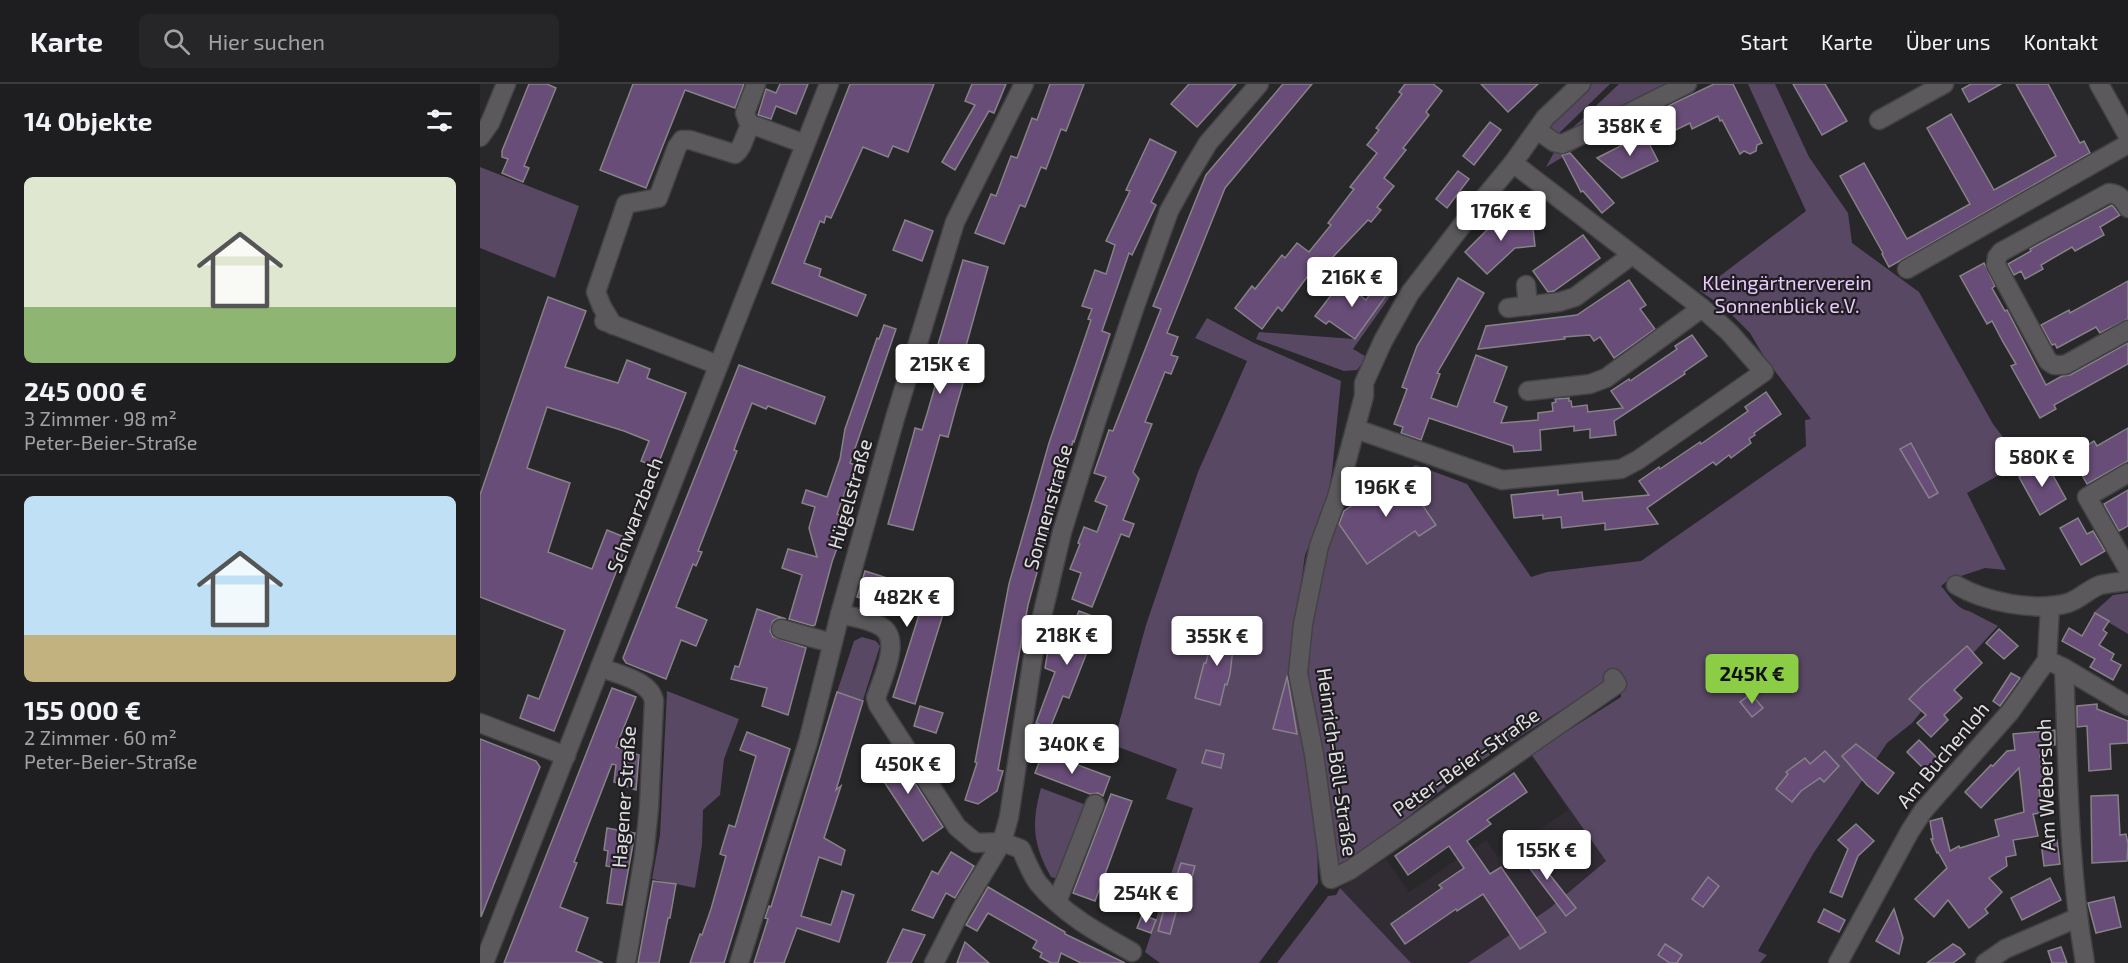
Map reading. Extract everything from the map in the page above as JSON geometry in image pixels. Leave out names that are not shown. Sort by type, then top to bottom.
[{"type":"street","points":[[613,325],[596,292],[626,204],[658,198],[677,147],[682,140],[690,140],[735,154],[740,150],[750,127],[746,113],[756,84]]},
{"type":"street","name":"Schwarzbach","points":[[484,963],[829,84]]},
{"type":"street","name":"Hügelstraße","points":[[739,963],[808,742],[830,649],[894,418],[955,222],[1024,84]]},
{"type":"street","name":"Sonnenstraße","points":[[934,963],[962,908],[1002,842],[1009,817],[1034,650],[1062,532],[1096,419],[1169,211],[1208,143],[1259,84]]},
{"type":"street","name":"Heinrich-Böll-Straße","points":[[1331,879],[1314,754],[1298,673],[1303,624],[1319,546],[1337,497],[1356,429],[1364,396],[1364,383],[1383,341],[1410,294],[1466,220],[1513,164],[1545,118],[1581,84]]},
{"type":"street","points":[[1537,130],[1554,142],[1562,144],[1687,84]]},
{"type":"street","points":[[1879,120],[1944,84]]},
{"type":"street","points":[[2099,84],[2128,136]]},
{"type":"street","points":[[480,137],[490,123],[501,85]]},
{"type":"street","points":[[750,127],[756,126],[806,144]]},
{"type":"street","points":[[1907,269],[2128,144]]},
{"type":"street","points":[[1356,429],[1502,480],[1621,469],[1638,460],[1764,372],[1729,332],[1702,308],[1513,164]]},
{"type":"street","points":[[2128,208],[2117,194],[2109,193],[2001,252],[1997,257],[1996,265],[2048,361],[2054,365],[2065,365],[2128,330]]},
{"type":"street","points":[[1508,308],[1559,302],[1575,297],[1632,255]]},
{"type":"street","points":[[1526,285],[1528,306]]},
{"type":"street","points":[[1528,391],[1590,384],[1606,378],[1702,308]]},
{"type":"street","points":[[594,317],[718,365]]},
{"type":"street","points":[[2128,473],[2087,497],[2128,568]]},
{"type":"street","points":[[1956,585],[1972,594],[2003,603],[2050,606],[2070,603],[2100,585],[2128,581]]},
{"type":"street","points":[[2050,606],[2056,664],[2128,706]]},
{"type":"street","points":[[840,614],[880,626],[889,633],[892,645],[876,698],[878,705],[957,827],[976,843],[1002,842],[1021,849],[1037,881],[1057,902],[1078,920],[1132,952]]},
{"type":"street","points":[[780,636],[830,649]]},
{"type":"street","name":"Am Webersloh","points":[[2056,664],[2071,865],[2085,963]]},
{"type":"street","name":"Am Buchenloh","points":[[1838,963],[1923,811],[2010,712],[2056,664]]},
{"type":"street","name":"Hagener Straße","points":[[600,668],[645,686],[652,693],[654,701],[650,807],[626,963]]},
{"type":"street","name":"Peter-Beier-Straße","points":[[1331,879],[1350,870],[1617,684],[1613,678]]},
{"type":"street","points":[[480,723],[566,756]]},
{"type":"street","points":[[1057,902],[1095,804]]},
{"type":"street","points":[[1985,963],[2005,949],[2077,918]]},
{"type":"shaded area","points":[[1531,754],[1729,763],[1550,908],[1468,963],[1411,963],[1340,888],[1386,859],[1409,892],[1486,840],[1498,857],[1568,810]]},
{"type":"green space","points":[[1592,84],[1610,84],[1555,137],[1546,128]]},
{"type":"green space","points":[[1619,84],[1695,84],[1546,167],[1562,138]]},
{"type":"green space","name":"Kleingärtnerverein Sonnenblick e.V.","points":[[1748,84],[1775,84],[1809,157],[1848,213],[1852,243],[1919,292],[1993,424],[2022,462],[1967,493],[2006,570],[1985,568],[1958,577],[1953,576],[1941,586],[1961,608],[1998,626],[1912,723],[1887,743],[1813,854],[1758,951],[1767,955],[1760,963],[1468,963],[1550,908],[1606,861],[1531,754],[1621,697],[1620,673],[1465,771],[1346,867],[1335,861],[1305,680],[1305,648],[1334,517],[1400,473],[1416,465],[1467,484],[1531,577],[1547,572],[1641,561],[1806,446],[1805,420],[1811,419],[1763,355],[1750,333],[1726,309],[1700,291],[1806,211]]},
{"type":"green space","points":[[480,167],[579,206],[555,278],[480,248]]},
{"type":"green space","points":[[1393,286],[1396,288],[1353,349],[1365,356],[1357,370],[1344,371],[1256,339],[1259,332],[1354,339]]},
{"type":"green space","points":[[1207,318],[1254,343],[1341,381],[1327,501],[1305,555],[1291,678],[1306,759],[1317,839],[1318,883],[1259,963],[1160,963],[1145,952],[1193,808],[1166,799],[1177,769],[1113,745],[1146,625],[1198,472],[1247,361],[1195,338]]},
{"type":"green space","points":[[2128,593],[2128,634],[2093,613],[2113,595]]},
{"type":"green space","points":[[862,637],[876,641],[880,646],[863,700],[837,692],[854,641]]},
{"type":"green space","points":[[667,691],[739,719],[724,759],[720,795],[703,810],[702,845],[695,888],[652,879],[660,835]]},
{"type":"green space","points":[[1041,788],[1089,806],[1059,879],[1051,877],[1037,844],[1035,824]]},
{"type":"green space","points":[[1340,888],[1411,963],[1277,963],[1328,896],[1336,895]]},
{"type":"building","points":[[529,84],[547,84],[556,88],[524,166],[529,168],[523,182],[502,173],[508,159],[502,157],[502,151]]},
{"type":"building","points":[[633,84],[744,84],[735,108],[685,90],[646,188],[600,170]]},
{"type":"building","points":[[780,84],[808,84],[796,114],[776,106],[771,119],[758,115],[766,89],[776,93]]},
{"type":"building","points":[[850,84],[934,84],[908,152],[893,146],[888,157],[863,147],[831,218],[826,216],[824,223],[820,221],[804,263],[821,269],[819,276],[866,295],[857,316],[772,283]]},
{"type":"building","points":[[972,84],[1006,84],[994,113],[989,111],[955,170],[942,162],[975,105],[965,101]]},
{"type":"building","points":[[1050,84],[1084,84],[1066,131],[1061,129],[1046,169],[1041,167],[1025,207],[1020,205],[1004,244],[975,233],[991,194],[996,196],[1011,156],[1017,158],[1032,118],[1037,120]]},
{"type":"building","points":[[1189,84],[1236,84],[1197,127],[1171,104]]},
{"type":"building","points":[[1283,84],[1312,84],[1225,188],[1167,333],[1178,337],[1171,355],[1178,357],[1171,374],[1165,372],[1145,422],[1152,424],[1133,472],[1139,479],[1123,520],[1134,524],[1129,537],[1121,534],[1092,607],[1072,599],[1081,573],[1070,569],[1084,527],[1097,532],[1107,506],[1095,501],[1106,477],[1094,473],[1109,430],[1113,431],[1161,309],[1153,306],[1206,175]]},
{"type":"building","points":[[1405,84],[1433,84],[1442,91],[1426,112],[1429,115],[1403,148],[1406,150],[1384,178],[1394,186],[1377,207],[1381,210],[1371,222],[1368,220],[1311,280],[1307,277],[1282,311],[1278,307],[1262,329],[1235,308],[1252,286],[1255,289],[1282,255],[1285,258],[1297,243],[1309,252],[1331,225],[1328,223],[1354,189],[1350,187],[1377,153],[1367,145],[1379,130],[1376,128],[1402,94],[1399,92]]},
{"type":"building","points":[[1481,84],[1538,84],[1508,112]]},
{"type":"building","points":[[1714,84],[1733,84],[1762,143],[1757,145],[1756,151],[1750,154],[1744,151],[1740,154],[1718,116],[1692,129],[1690,123],[1659,138],[1647,116]]},
{"type":"building","points":[[1793,84],[1825,84],[1847,121],[1822,135]]},
{"type":"building","points":[[1971,84],[2001,84],[1969,102],[1962,89]]},
{"type":"building","points":[[2016,84],[2048,84],[2080,143],[2084,141],[2090,153],[1889,267],[1840,176],[1864,163],[1907,239],[1970,204],[1927,128],[1951,114],[1994,190],[2056,156]]},
{"type":"building","points":[[1490,122],[1501,130],[1474,165],[1463,156]]},
{"type":"building","points":[[1644,134],[1658,161],[1622,178],[1597,158]]},
{"type":"building","points":[[1150,139],[1176,152],[1151,202],[1156,205],[1132,255],[1129,253],[1102,331],[1110,334],[1073,441],[1028,605],[998,770],[1003,771],[997,791],[978,804],[965,800],[977,763],[975,762],[1009,584],[1049,443],[1091,320],[1088,319],[1092,309],[1082,306],[1095,270],[1106,274],[1115,245],[1106,241],[1130,191],[1126,190]]},
{"type":"building","points":[[1570,153],[1614,203],[1602,213],[1583,191],[1581,192],[1562,155]]},
{"type":"building","points":[[1458,171],[1469,179],[1447,208],[1436,199]]},
{"type":"building","points":[[2112,205],[2120,215],[2100,227],[2104,235],[2075,251],[2072,247],[2041,265],[2043,269],[2025,279],[2021,271],[2014,275],[2008,264],[2031,251],[2030,249]]},
{"type":"building","points":[[1522,217],[1523,220],[1532,219],[1535,246],[1515,248],[1487,274],[1465,252],[1494,223]]},
{"type":"building","points":[[905,220],[933,231],[922,261],[893,250]]},
{"type":"building","points":[[1583,235],[1600,258],[1554,291],[1548,292],[1533,271]]},
{"type":"building","points":[[963,260],[988,267],[961,364],[968,366],[948,437],[940,435],[913,530],[888,524],[915,428],[922,430],[943,359],[936,357],[937,348]]},
{"type":"building","points":[[1984,263],[1995,286],[1992,288],[2005,311],[2007,310],[2046,385],[2062,376],[2070,375],[2128,343],[2128,364],[2054,405],[2056,409],[2040,418],[2011,366],[2016,364],[1992,321],[1987,324],[1960,276]]},
{"type":"building","points":[[1382,278],[1393,286],[1355,339],[1329,321],[1326,324],[1315,316],[1342,281],[1366,300]]},
{"type":"building","points":[[1458,278],[1484,293],[1437,373],[1440,374],[1431,398],[1457,407],[1476,355],[1507,367],[1494,402],[1507,407],[1501,423],[1538,420],[1538,413],[1553,411],[1552,403],[1556,402],[1555,399],[1569,398],[1572,407],[1587,405],[1588,412],[1623,408],[1611,391],[1677,349],[1675,346],[1692,335],[1707,356],[1684,372],[1685,374],[1614,421],[1616,435],[1590,438],[1590,429],[1574,431],[1574,426],[1540,430],[1541,450],[1514,452],[1513,446],[1429,418],[1421,440],[1401,433],[1403,427],[1394,424],[1407,389],[1402,387],[1417,346]]},
{"type":"building","points":[[1629,280],[1646,305],[1640,309],[1655,329],[1614,358],[1600,337],[1594,341],[1590,335],[1478,349],[1486,326],[1577,315]]},
{"type":"building","points":[[2128,281],[2128,319],[2100,333],[2096,327],[2057,348],[2055,344],[2052,345],[2041,325],[2069,310],[2070,313]]},
{"type":"building","points":[[548,297],[586,311],[565,367],[618,383],[627,360],[650,369],[647,378],[686,393],[657,467],[641,461],[649,441],[547,407],[527,468],[570,483],[548,552],[592,569],[607,530],[629,539],[554,731],[520,718],[528,695],[539,699],[565,630],[480,597],[480,495]]},
{"type":"building","points":[[884,325],[896,329],[850,463],[855,465],[837,514],[845,517],[841,529],[843,531],[813,626],[789,619],[802,575],[782,568],[788,549],[817,557],[809,528],[815,507],[802,503],[806,490],[827,497],[840,459],[845,429],[877,338],[879,339]]},
{"type":"building","points":[[739,365],[825,397],[815,424],[768,406],[766,409],[752,403],[734,450],[737,451],[698,551],[702,552],[696,566],[693,564],[676,607],[707,620],[696,646],[681,640],[666,679],[626,663],[623,658]]},
{"type":"building","points":[[1766,392],[1781,414],[1754,433],[1755,435],[1749,439],[1751,443],[1731,458],[1729,455],[1716,465],[1713,462],[1647,508],[1658,524],[1605,530],[1605,523],[1562,528],[1561,517],[1543,519],[1543,515],[1514,518],[1511,495],[1558,490],[1558,495],[1582,492],[1583,501],[1649,495],[1639,481],[1700,442],[1701,444],[1748,411],[1745,407]]},
{"type":"building","points":[[2128,428],[2128,461],[2087,484],[2071,455],[2094,441],[2097,446]]},
{"type":"building","points":[[1911,443],[1938,493],[1929,498],[1900,449]]},
{"type":"building","points":[[2045,461],[2066,499],[2040,515],[2019,477]]},
{"type":"building","points":[[1400,473],[1411,489],[1417,485],[1426,499],[1421,503],[1436,525],[1419,536],[1415,531],[1367,564],[1339,524],[1344,511]]},
{"type":"building","points":[[2128,490],[2128,526],[2119,531],[2104,504]]},
{"type":"building","points":[[2078,518],[2087,534],[2093,531],[2105,551],[2081,565],[2060,528]]},
{"type":"building","points":[[865,571],[928,591],[923,604],[944,611],[915,704],[893,697],[919,615],[857,597]]},
{"type":"building","points":[[757,609],[786,619],[779,618],[773,621],[770,631],[773,637],[806,648],[788,715],[762,706],[767,688],[731,679],[735,666],[739,667]]},
{"type":"building","points":[[1079,611],[1100,619],[1069,698],[1063,696],[1050,728],[1036,723],[1055,672],[1045,668],[1048,650],[1061,655]]},
{"type":"building","points":[[2095,613],[2109,621],[2103,630],[2107,633],[2099,645],[2114,654],[2111,660],[2121,665],[2113,680],[2090,667],[2095,659],[2062,641],[2069,628],[2082,636]]},
{"type":"building","points":[[1214,629],[1235,631],[1230,674],[1220,705],[1195,698]]},
{"type":"building","points":[[1999,629],[2018,646],[2004,659],[1986,643]]},
{"type":"building","points":[[1967,646],[1982,663],[1954,690],[1962,698],[1944,715],[1948,720],[1931,737],[1917,723],[1926,715],[1909,699]]},
{"type":"building","points":[[2011,673],[2020,678],[2000,706],[1993,701]]},
{"type":"building","points":[[1287,677],[1288,681],[1297,734],[1273,729]]},
{"type":"building","points":[[612,688],[636,697],[616,747],[639,755],[636,790],[614,782],[616,765],[612,764],[574,862],[577,863],[560,907],[588,918],[576,951],[603,963],[504,963]]},
{"type":"building","points":[[837,692],[863,701],[836,790],[841,786],[824,838],[845,850],[841,865],[819,857],[801,916],[831,925],[842,891],[854,895],[839,942],[797,928],[784,963],[754,963],[768,919],[765,918],[769,906],[771,907]]},
{"type":"building","points":[[1751,694],[1763,708],[1752,717],[1740,702]]},
{"type":"building","points":[[2097,704],[2097,709],[2128,721],[2128,743],[2110,744],[2111,769],[2089,771],[2087,726],[2077,727],[2077,706]]},
{"type":"building","points":[[920,706],[943,713],[936,733],[914,726]]},
{"type":"building","points":[[2055,730],[2055,745],[2052,745],[2052,754],[2040,755],[2045,788],[2039,788],[2042,813],[2033,814],[2038,836],[2013,840],[2016,855],[2006,857],[2007,866],[1989,878],[2002,892],[1985,909],[1988,913],[1969,928],[1948,900],[1934,917],[1915,899],[1947,868],[1931,839],[1933,839],[1930,821],[1942,818],[1950,851],[1959,846],[1960,848],[1999,836],[1995,820],[2024,812],[2019,768],[1981,808],[1965,792],[2007,751],[2015,750],[2013,734]]},
{"type":"building","points":[[747,732],[790,749],[724,963],[690,963],[711,909],[726,856],[720,854],[729,825],[735,827],[756,756],[740,750]]},
{"type":"building","points":[[480,739],[536,761],[540,767],[481,917]]},
{"type":"building","points":[[1919,740],[1938,759],[1926,771],[1907,752]]},
{"type":"building","points":[[1856,744],[1894,773],[1878,794],[1842,756]]},
{"type":"building","points":[[894,750],[943,827],[923,841],[873,765]]},
{"type":"building","points":[[1206,750],[1224,754],[1221,768],[1202,763]]},
{"type":"building","points":[[1825,751],[1839,766],[1824,782],[1820,778],[1801,791],[1792,802],[1776,789],[1788,774],[1786,772],[1805,758],[1810,764]]},
{"type":"building","points":[[1043,752],[1110,777],[1103,796],[1098,793],[1090,794],[1035,773]]},
{"type":"building","points":[[1514,773],[1527,792],[1487,820],[1491,824],[1467,841],[1490,874],[1501,867],[1546,932],[1520,949],[1483,894],[1457,911],[1456,909],[1405,944],[1391,924],[1442,888],[1439,885],[1464,868],[1449,846],[1408,875],[1395,856]]},
{"type":"building","points":[[1111,794],[1132,801],[1095,901],[1073,893]]},
{"type":"building","points":[[2118,795],[2120,835],[2126,834],[2127,861],[2092,863],[2091,796]]},
{"type":"building","points":[[1856,824],[1874,841],[1858,856],[1842,897],[1830,892],[1848,849],[1838,840]]},
{"type":"building","points":[[607,828],[635,833],[622,905],[607,903],[612,867],[606,866],[608,851],[604,850]]},
{"type":"building","points":[[2057,840],[2060,864],[2044,866],[2041,842]]},
{"type":"building","points":[[1527,846],[1576,908],[1566,916],[1518,853]]},
{"type":"building","points":[[951,852],[974,866],[955,898],[946,893],[933,918],[912,910],[932,871],[938,874]]},
{"type":"building","points":[[1181,863],[1195,866],[1187,894],[1172,889]]},
{"type":"building","points":[[1708,877],[1719,886],[1703,907],[1692,899]]},
{"type":"building","points":[[2050,878],[2061,900],[2022,920],[2011,898]]},
{"type":"building","points":[[653,881],[676,884],[670,918],[668,918],[659,963],[638,963]]},
{"type":"building","points":[[988,887],[1065,934],[1125,963],[1081,963],[1061,953],[1058,963],[1051,963],[1040,957],[1042,953],[1033,948],[1037,941],[988,913],[977,931],[966,925]]},
{"type":"building","points":[[1169,891],[1181,894],[1170,934],[1158,931]]},
{"type":"building","points":[[2114,897],[2121,927],[2096,933],[2088,903]]},
{"type":"building","points":[[1824,909],[1845,920],[1839,932],[1818,922]]},
{"type":"building","points":[[1894,909],[1903,938],[1899,954],[1876,941]]},
{"type":"building","points":[[1142,915],[1156,920],[1151,933],[1137,928]]},
{"type":"building","points":[[903,929],[925,935],[911,963],[887,963]]},
{"type":"building","points":[[965,942],[989,963],[957,963]]},
{"type":"building","points":[[1665,944],[1682,955],[1677,963],[1670,963],[1658,955]]},
{"type":"building","points":[[1953,944],[1965,954],[1953,963],[1927,963]]},
{"type":"building","points":[[2061,947],[2067,963],[2052,963],[2048,951]]}]
